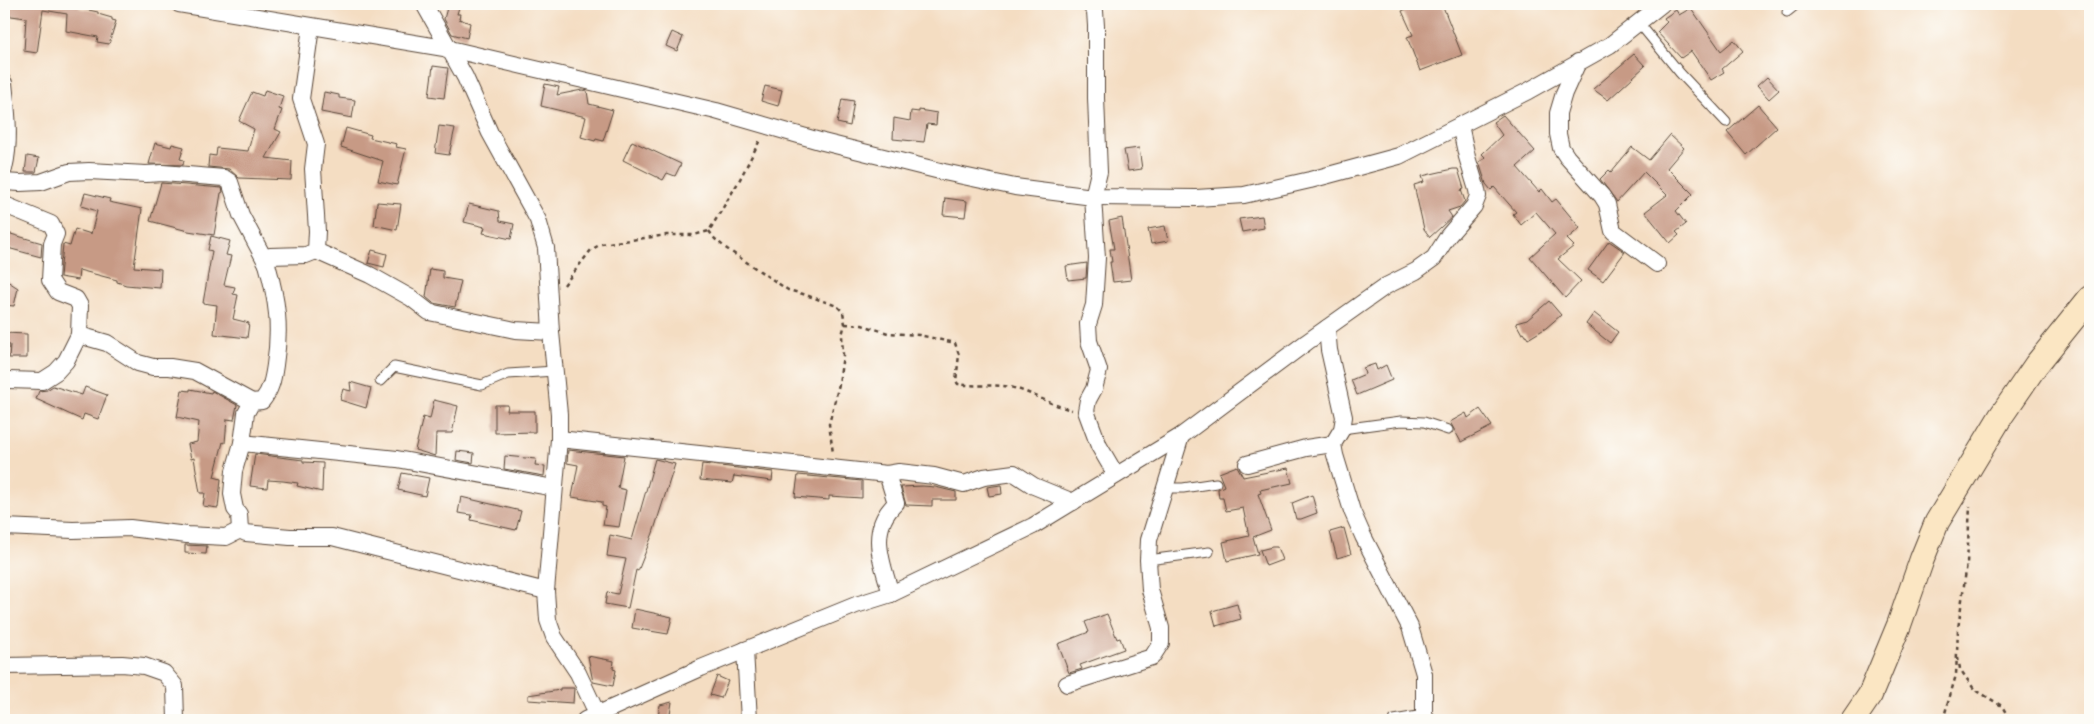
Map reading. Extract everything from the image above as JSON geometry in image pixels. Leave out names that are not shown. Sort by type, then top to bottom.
[{"type":"street","points":[[179,4],[450,49],[707,108],[824,142],[944,172],[1014,187],[1094,197],[1196,198],[1244,195],[1310,180],[1399,156],[1528,91],[1610,45],[1639,23],[1656,6]]},
{"type":"street","points":[[424,4],[450,49],[490,133],[538,220],[546,248],[554,371],[559,414],[559,439],[546,591],[548,620],[554,637],[578,673],[594,718],[745,650],[856,605],[891,594],[1033,526],[1181,436],[1238,392],[1386,286],[1416,271],[1434,258],[1448,236],[1474,206],[1478,196],[1460,125]]},
{"type":"street","points":[[1089,4],[1095,12],[1096,26],[1099,172],[1094,197],[1097,258],[1094,305],[1088,324],[1089,341],[1099,370],[1086,411],[1099,446],[1116,475]]},
{"type":"street","points":[[311,27],[301,99],[316,144],[313,169],[317,231],[316,250]]},
{"type":"street","points":[[1578,62],[1564,93],[1558,113],[1558,134],[1561,148],[1602,196],[1610,213],[1613,231],[1657,264]]},
{"type":"street","points":[[4,83],[8,118],[8,153],[4,169]]},
{"type":"street","points":[[4,182],[41,182],[69,172],[89,171],[163,173],[224,178],[230,182],[241,215],[267,264],[279,319],[278,346],[269,392],[262,401],[252,402],[195,371],[170,367],[153,367],[138,362],[107,343],[79,335]]},
{"type":"street","points":[[4,203],[51,224],[56,234],[52,244],[50,280],[58,292],[76,299],[80,306],[79,335],[66,361],[56,372],[42,381],[8,380]]},
{"type":"street","points":[[267,264],[270,256],[306,255],[316,250]]},
{"type":"street","points":[[316,250],[370,275],[411,298],[429,312],[515,330],[551,332]]},
{"type":"street","points":[[1853,720],[1870,695],[1899,625],[1937,522],[2000,416],[2036,365],[2090,298]]},
{"type":"street","points":[[1327,328],[1329,350],[1344,417],[1342,429],[1333,444],[1352,511],[1410,628],[1424,674],[1426,718]]},
{"type":"street","points":[[240,530],[239,514],[235,509],[232,494],[234,471],[242,443],[246,413],[252,402]]},
{"type":"street","points":[[1067,684],[1152,656],[1161,643],[1161,628],[1150,590],[1149,540],[1181,436]]},
{"type":"street","points":[[559,439],[887,474],[899,472],[934,476],[964,484],[984,477],[1014,473],[1034,486],[1073,502]]},
{"type":"street","points":[[242,443],[397,459],[554,488]]},
{"type":"street","points":[[1247,464],[1306,448],[1333,444]]},
{"type":"street","points":[[887,474],[896,503],[886,513],[880,526],[879,551],[891,594]]},
{"type":"street","points":[[4,527],[73,530],[130,528],[187,535],[226,537],[240,530]]},
{"type":"street","points":[[240,530],[246,533],[290,537],[332,537],[546,591]]},
{"type":"street","points":[[745,650],[749,720]]},
{"type":"street","points":[[4,666],[122,664],[144,666],[164,673],[175,686],[176,720]]},
{"type":"lane","points":[[1787,12],[1797,4]]},
{"type":"lane","points":[[1639,23],[1680,73],[1726,122]]},
{"type":"lane","points":[[380,382],[394,367],[482,385],[508,374],[554,371]]},
{"type":"lane","points":[[1342,429],[1401,420],[1424,422],[1448,430]]},
{"type":"lane","points":[[1165,488],[1183,488],[1216,483]]},
{"type":"lane","points":[[1148,560],[1208,552]]},
{"type":"lane","points":[[1394,720],[1426,718]]},
{"type":"path","points":[[549,298],[560,290],[590,250],[601,244],[667,235],[694,235],[708,230],[740,182],[766,125]]},
{"type":"path","points":[[708,230],[726,249],[741,257],[788,290],[837,306],[843,312],[845,324],[842,335],[844,355],[829,424],[834,461],[838,468]]},
{"type":"path","points":[[845,324],[862,325],[888,333],[919,335],[949,341],[954,343],[958,349],[956,382],[958,384],[1009,387],[1028,392],[1056,407],[1086,411]]},
{"type":"path","points":[[1943,720],[1956,675],[1958,629],[1967,563],[1970,502]]},
{"type":"path","points":[[1957,653],[1960,669],[1974,689],[2002,706],[2010,720]]},
{"type":"building","points":[[4,4],[80,4],[79,8],[98,12],[98,14],[116,21],[109,44],[97,42],[98,37],[66,31],[67,14],[43,10],[37,53],[24,51],[26,18],[4,15]]},
{"type":"building","points":[[448,4],[460,4],[457,14],[460,14],[459,19],[470,23],[467,38],[452,34],[444,19]]},
{"type":"building","points":[[1407,4],[1442,4],[1462,55],[1420,71],[1407,37],[1413,35],[1402,11],[1408,8]]},
{"type":"building","points":[[1691,8],[1721,51],[1734,40],[1743,51],[1722,69],[1724,72],[1711,80],[1691,51],[1681,58],[1657,32],[1667,22],[1664,18],[1676,10],[1679,15]]},
{"type":"building","points":[[672,32],[683,37],[677,51],[666,46]]},
{"type":"building","points":[[1634,54],[1645,66],[1608,100],[1593,89]]},
{"type":"building","points":[[433,66],[448,68],[444,98],[429,96]]},
{"type":"building","points":[[1767,77],[1779,90],[1769,99],[1757,86]]},
{"type":"building","points":[[545,84],[559,87],[557,95],[582,90],[587,91],[589,104],[613,110],[603,141],[581,137],[586,117],[541,106]]},
{"type":"building","points":[[765,86],[782,90],[778,106],[761,101]]},
{"type":"building","points":[[265,90],[283,96],[279,109],[282,110],[275,129],[281,132],[266,158],[292,161],[291,180],[239,178],[229,169],[208,167],[209,155],[216,156],[217,148],[248,151],[254,129],[239,121],[252,92],[263,96]]},
{"type":"building","points":[[324,92],[339,95],[339,98],[355,100],[352,118],[321,112]]},
{"type":"building","points":[[842,99],[854,101],[850,126],[837,123]]},
{"type":"building","points":[[1758,105],[1777,127],[1746,155],[1727,132]]},
{"type":"building","points":[[919,110],[937,113],[936,125],[927,124],[924,142],[893,139],[894,118],[910,121],[911,111],[919,112]]},
{"type":"building","points":[[1503,115],[1535,151],[1517,167],[1539,192],[1542,189],[1552,202],[1556,199],[1580,228],[1567,239],[1574,246],[1558,259],[1581,281],[1565,298],[1530,257],[1555,234],[1536,212],[1521,225],[1513,214],[1516,212],[1494,187],[1491,190],[1486,184],[1479,162],[1486,158],[1482,154],[1502,135],[1493,122]]},
{"type":"building","points":[[439,126],[455,128],[449,155],[435,153]]},
{"type":"building","points":[[346,128],[371,135],[370,138],[397,144],[396,147],[406,149],[397,185],[378,181],[383,161],[341,147]]},
{"type":"building","points":[[1670,135],[1684,148],[1667,168],[1693,194],[1676,211],[1686,224],[1676,232],[1679,235],[1670,243],[1645,212],[1667,195],[1644,172],[1617,202],[1600,179],[1609,170],[1611,172],[1632,147],[1649,160]]},
{"type":"building","points":[[632,141],[681,164],[675,176],[667,173],[663,180],[623,160]]},
{"type":"building","points":[[155,143],[171,147],[172,144],[184,147],[180,159],[184,160],[183,165],[149,164]]},
{"type":"building","points":[[1139,148],[1142,169],[1128,171],[1124,150]]},
{"type":"building","points":[[27,156],[39,158],[36,172],[25,172]]},
{"type":"building","points":[[1458,169],[1464,189],[1461,190],[1465,201],[1460,207],[1448,211],[1452,217],[1430,237],[1424,229],[1414,185],[1424,182],[1422,176]]},
{"type":"building","points":[[161,183],[222,188],[223,192],[221,193],[214,235],[188,231],[150,221]]},
{"type":"building","points":[[85,193],[110,199],[109,202],[142,209],[134,267],[161,269],[160,288],[126,285],[117,282],[117,280],[79,270],[78,280],[60,277],[63,244],[70,246],[75,229],[91,234],[97,211],[81,206]]},
{"type":"building","points":[[945,198],[967,201],[965,217],[943,215]]},
{"type":"building","points":[[377,202],[401,204],[397,230],[374,225]]},
{"type":"building","points":[[469,204],[499,211],[500,221],[514,224],[511,239],[483,233],[485,227],[464,222]]},
{"type":"building","points":[[1262,216],[1264,228],[1242,232],[1239,219]]},
{"type":"building","points":[[1122,218],[1131,280],[1113,282],[1110,249],[1114,249],[1109,221]]},
{"type":"building","points":[[1165,226],[1168,241],[1151,244],[1148,229]]},
{"type":"building","points":[[4,232],[42,243],[41,257],[4,247]]},
{"type":"building","points":[[211,236],[230,241],[226,255],[231,256],[224,285],[235,287],[233,294],[238,295],[233,319],[249,323],[247,338],[214,334],[217,305],[203,303],[212,251],[208,250]]},
{"type":"building","points":[[1609,241],[1625,252],[1603,281],[1588,270]]},
{"type":"building","points":[[372,250],[387,254],[384,267],[368,263]]},
{"type":"building","points":[[1087,263],[1086,278],[1068,280],[1066,266]]},
{"type":"building","points":[[430,269],[443,271],[443,278],[461,281],[455,307],[433,303],[426,297]]},
{"type":"building","points":[[4,279],[18,288],[14,306],[4,305]]},
{"type":"building","points":[[1549,301],[1561,315],[1546,328],[1528,339],[1524,333],[1522,334],[1516,323],[1527,320]]},
{"type":"building","points":[[1594,313],[1618,332],[1610,343],[1586,324]]},
{"type":"building","points":[[4,333],[27,334],[27,358],[9,358],[10,345],[4,344]]},
{"type":"building","points":[[1375,364],[1377,370],[1386,365],[1392,380],[1357,395],[1351,380],[1365,374],[1363,368]]},
{"type":"building","points":[[350,382],[371,388],[366,408],[340,400],[343,389],[351,391]]},
{"type":"building","points":[[53,386],[82,395],[85,387],[107,395],[98,419],[84,414],[82,420],[36,399],[39,391],[47,390]]},
{"type":"building","points":[[190,389],[211,393],[212,391],[237,405],[234,420],[227,419],[225,443],[223,442],[214,477],[221,479],[218,508],[203,506],[205,493],[200,493],[194,458],[191,459],[188,444],[197,442],[199,422],[177,417],[182,390],[190,391]]},
{"type":"building","points":[[434,400],[458,406],[452,433],[436,433],[435,456],[415,450],[423,417],[430,419]]},
{"type":"building","points":[[495,405],[508,405],[507,411],[535,411],[535,432],[495,433]]},
{"type":"building","points":[[1480,409],[1492,426],[1461,442],[1450,422],[1466,413],[1468,418]]},
{"type":"building","points":[[568,450],[624,456],[618,488],[626,490],[619,527],[603,525],[606,507],[602,506],[602,502],[572,497],[578,465],[567,463]]},
{"type":"building","points":[[457,451],[474,453],[473,463],[456,460]]},
{"type":"building","points":[[255,454],[303,460],[303,462],[323,463],[322,492],[297,486],[298,483],[283,481],[268,480],[267,488],[250,486]]},
{"type":"building","points":[[505,456],[536,459],[535,465],[545,466],[544,476],[504,469]]},
{"type":"building","points":[[655,459],[675,464],[653,533],[638,571],[636,570],[628,608],[605,604],[607,592],[618,594],[626,559],[607,556],[610,535],[632,540]]},
{"type":"building","points":[[702,464],[773,472],[772,481],[734,476],[732,483],[700,480]]},
{"type":"building","points":[[1237,466],[1243,477],[1288,468],[1292,483],[1260,490],[1261,493],[1258,494],[1271,530],[1253,537],[1258,554],[1227,561],[1223,542],[1249,536],[1243,508],[1226,511],[1223,498],[1219,498],[1218,489],[1224,486],[1219,473]]},
{"type":"building","points":[[402,473],[429,478],[425,496],[398,490]]},
{"type":"building","points":[[798,475],[862,481],[862,498],[829,496],[829,500],[795,497]]},
{"type":"building","points":[[1001,485],[1002,494],[989,496],[987,487]]},
{"type":"building","points":[[923,486],[956,492],[956,500],[932,500],[932,506],[906,505],[901,487]]},
{"type":"building","points":[[1312,495],[1317,513],[1296,519],[1292,503]]},
{"type":"building","points":[[461,497],[521,511],[516,530],[471,520],[472,515],[458,513]]},
{"type":"building","points":[[1344,528],[1351,554],[1337,558],[1330,532]]},
{"type":"building","points":[[185,545],[207,546],[206,554],[185,553]]},
{"type":"building","points":[[1277,547],[1282,560],[1266,566],[1260,550]]},
{"type":"building","points":[[1237,604],[1241,619],[1216,626],[1212,611]]},
{"type":"building","points":[[635,609],[672,617],[668,634],[632,628]]},
{"type":"building","points":[[1107,614],[1117,639],[1120,638],[1124,649],[1080,665],[1082,669],[1069,673],[1058,644],[1089,632],[1085,622]]},
{"type":"building","points":[[588,656],[614,661],[613,669],[616,670],[613,686],[593,682]]},
{"type":"building","points":[[717,676],[728,681],[721,698],[710,695]]},
{"type":"building","points":[[560,688],[574,688],[573,703],[528,700],[528,695],[560,690]]},
{"type":"building","points":[[672,702],[669,720],[658,717],[660,705]]}]
